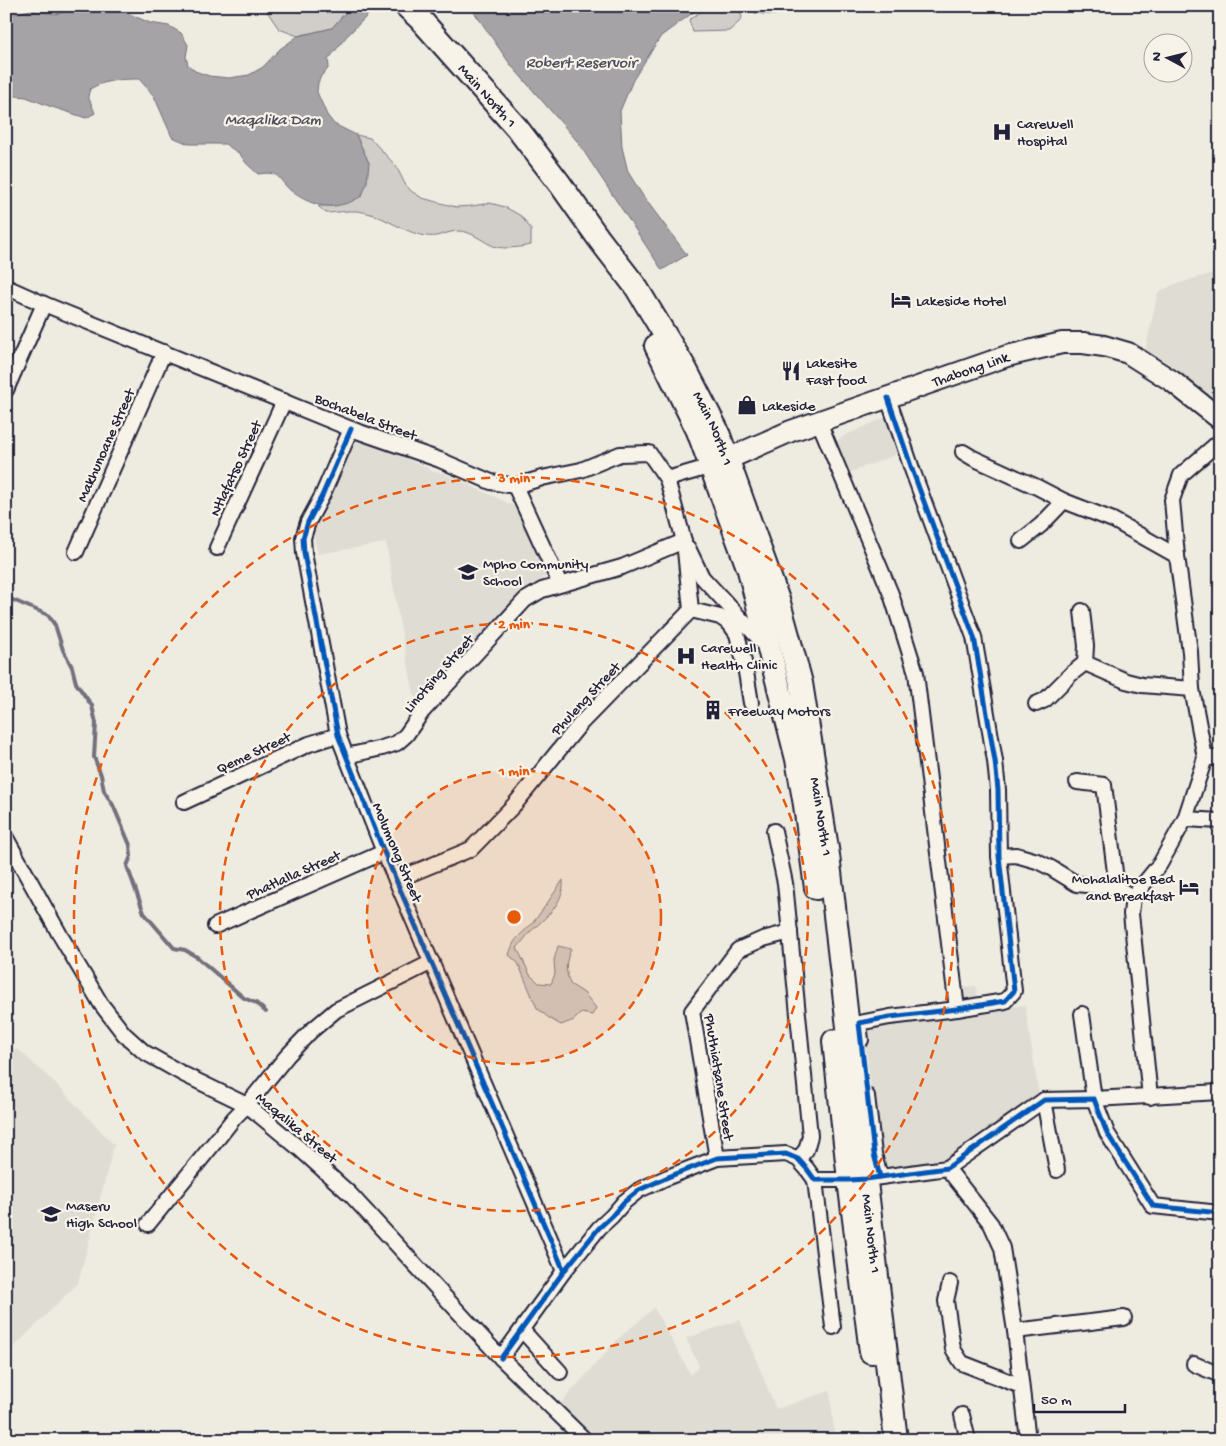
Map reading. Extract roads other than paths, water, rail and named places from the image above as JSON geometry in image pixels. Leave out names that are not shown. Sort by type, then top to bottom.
[{"type":"main road","name":"Main North 1","points":[[406,6],[421,20],[517,128],[636,287],[680,360],[717,430],[719,463],[749,570],[797,759],[805,805],[820,919],[865,1179],[882,1440]]},
{"type":"main road","name":"Thabong Link","points":[[719,463],[792,431],[1007,356],[1062,343],[1104,346],[1128,353],[1172,381],[1220,419]]},
{"type":"main road","name":"Main North 1","points":[[719,463],[779,603],[801,683],[828,855],[896,1440]]},
{"type":"street","name":"Bochabela Street","points":[[6,287],[352,429],[440,460],[491,482],[515,486],[581,470],[620,454],[649,454],[667,480]]},
{"type":"street","points":[[6,390],[44,304]]},
{"type":"street","name":"Makhunoane Street","points":[[76,552],[164,352]]},
{"type":"street","points":[[865,1179],[874,1154],[859,1024],[890,1017],[1005,1001],[1014,991],[999,856],[997,780],[974,637],[913,472],[888,398]]},
{"type":"street","name":"Ntlafatso Street","points":[[217,548],[284,401]]},
{"type":"street","points":[[819,422],[891,594],[916,672],[957,1009]]},
{"type":"street","name":"Molumong Street","points":[[352,429],[322,496],[308,522],[304,538],[306,562],[338,735],[384,852],[564,1271]]},
{"type":"street","points":[[1150,1097],[1131,914],[1133,896],[1160,864],[1185,819],[1205,758],[1192,690],[1190,652],[1177,556],[1172,500],[1181,475],[1220,441]]},
{"type":"street","points":[[963,452],[1064,501],[1113,520],[1177,556]]},
{"type":"street","points":[[719,463],[667,480],[684,541],[691,610],[720,617],[730,624],[737,634],[751,703]]},
{"type":"street","points":[[515,486],[560,584]]},
{"type":"street","points":[[1021,541],[1041,525],[1064,501]]},
{"type":"street","points":[[684,541],[702,577],[769,648]]},
{"type":"street","name":"Linotsing Street","points":[[346,756],[397,743],[406,735],[422,712],[524,600],[542,590],[622,567],[684,541]]},
{"type":"street","name":"Phuleng Street","points":[[396,880],[471,849],[515,804],[581,723],[691,610]]},
{"type":"street","points":[[1036,704],[1045,700],[1084,663],[1086,646],[1082,611]]},
{"type":"street","points":[[1084,663],[1126,681],[1142,685],[1192,690]]},
{"type":"street","name":"Qeme Street","points":[[184,802],[309,744],[338,735]]},
{"type":"street","points":[[1205,758],[1220,758]]},
{"type":"street","points":[[1077,782],[1104,785],[1117,888]]},
{"type":"street","points":[[1185,819],[1220,821]]},
{"type":"street","points":[[774,832],[785,883],[810,1136],[806,1150],[798,1159]]},
{"type":"street","name":"Maqalika Street","points":[[6,838],[101,1004],[124,1034],[144,1052],[183,1074],[247,1105],[300,1149],[350,1194],[501,1358],[585,1440]]},
{"type":"street","name":"Phatlalla Street","points":[[215,926],[384,852]]},
{"type":"street","points":[[999,856],[1016,855],[1051,868],[1077,884],[1117,888],[1133,896]]},
{"type":"street","name":"Phuthiatsane Street","points":[[717,1158],[692,1011],[738,950],[790,932]]},
{"type":"street","points":[[148,1224],[234,1118],[311,1031],[336,1010],[432,962]]},
{"type":"street","points":[[1082,1014],[1094,1099],[1107,1133],[1152,1206],[1220,1213]]},
{"type":"street","points":[[815,1180],[865,1179],[947,1168],[1044,1100],[1150,1097],[1220,1092]]},
{"type":"street","points":[[1044,1100],[1057,1170]]},
{"type":"street","points":[[501,1358],[564,1271],[599,1228],[624,1202],[639,1190],[717,1158],[786,1154],[798,1159],[808,1169],[815,1180],[833,1327]]},
{"type":"street","points":[[947,1168],[991,1224],[1002,1248],[1015,1331],[1028,1440]]},
{"type":"street","points":[[950,1283],[946,1301],[952,1349],[962,1363],[1021,1386]]},
{"type":"street","points":[[1015,1331],[1124,1318]]},
{"type":"street","points":[[522,1330],[560,1372]]},
{"type":"street","points":[[1194,1364],[1220,1375]]},
{"type":"street","points":[[962,1415],[968,1440]]},
{"type":"water","name":"Maqalika Dam","points":[[351,6],[377,6],[346,37],[328,60],[329,66],[321,76],[317,92],[327,115],[334,124],[356,135],[369,163],[367,182],[362,196],[337,206],[315,204],[290,190],[275,174],[258,174],[246,163],[240,154],[225,144],[189,144],[172,137],[154,96],[139,79],[107,82],[90,89],[88,96],[95,113],[86,118],[26,97],[6,95],[6,16],[30,10],[55,14],[90,9],[123,11],[150,23],[169,26],[181,33],[188,45],[186,57],[188,65],[195,71],[209,76],[229,78],[249,75],[263,67],[280,49],[298,36],[332,28]]},
{"type":"water","name":"Robert Reservoir","points":[[470,6],[702,6],[661,36],[633,80],[620,111],[622,147],[628,172],[643,196],[687,255],[662,270],[577,141],[510,64]]},
{"type":"waterway","points":[[6,597],[48,615],[55,625],[63,650],[72,667],[76,683],[92,706],[96,723],[94,757],[101,775],[104,791],[113,805],[130,845],[131,856],[127,866],[144,913],[174,948],[185,950],[197,957],[244,998],[256,1003],[266,1012]]},
{"type":"place","name":"CareWell Hospital","points":[[1002,132]]},
{"type":"place","name":"Lakeside Hotel","points":[[901,300]]},
{"type":"place","name":"Lakesite Fast food","points":[[791,371]]},
{"type":"place","name":"Lakeside","points":[[747,405]]},
{"type":"place","name":"Mpho Community School","points":[[468,572]]},
{"type":"place","name":"Carewell Health Clinic","points":[[686,656]]},
{"type":"place","name":"Freeway Motors","points":[[713,710]]},
{"type":"place","name":"Mohalalitoe Bed and Breakfast","points":[[1189,887]]},
{"type":"place","name":"Maseru High School","points":[[51,1214]]}]
